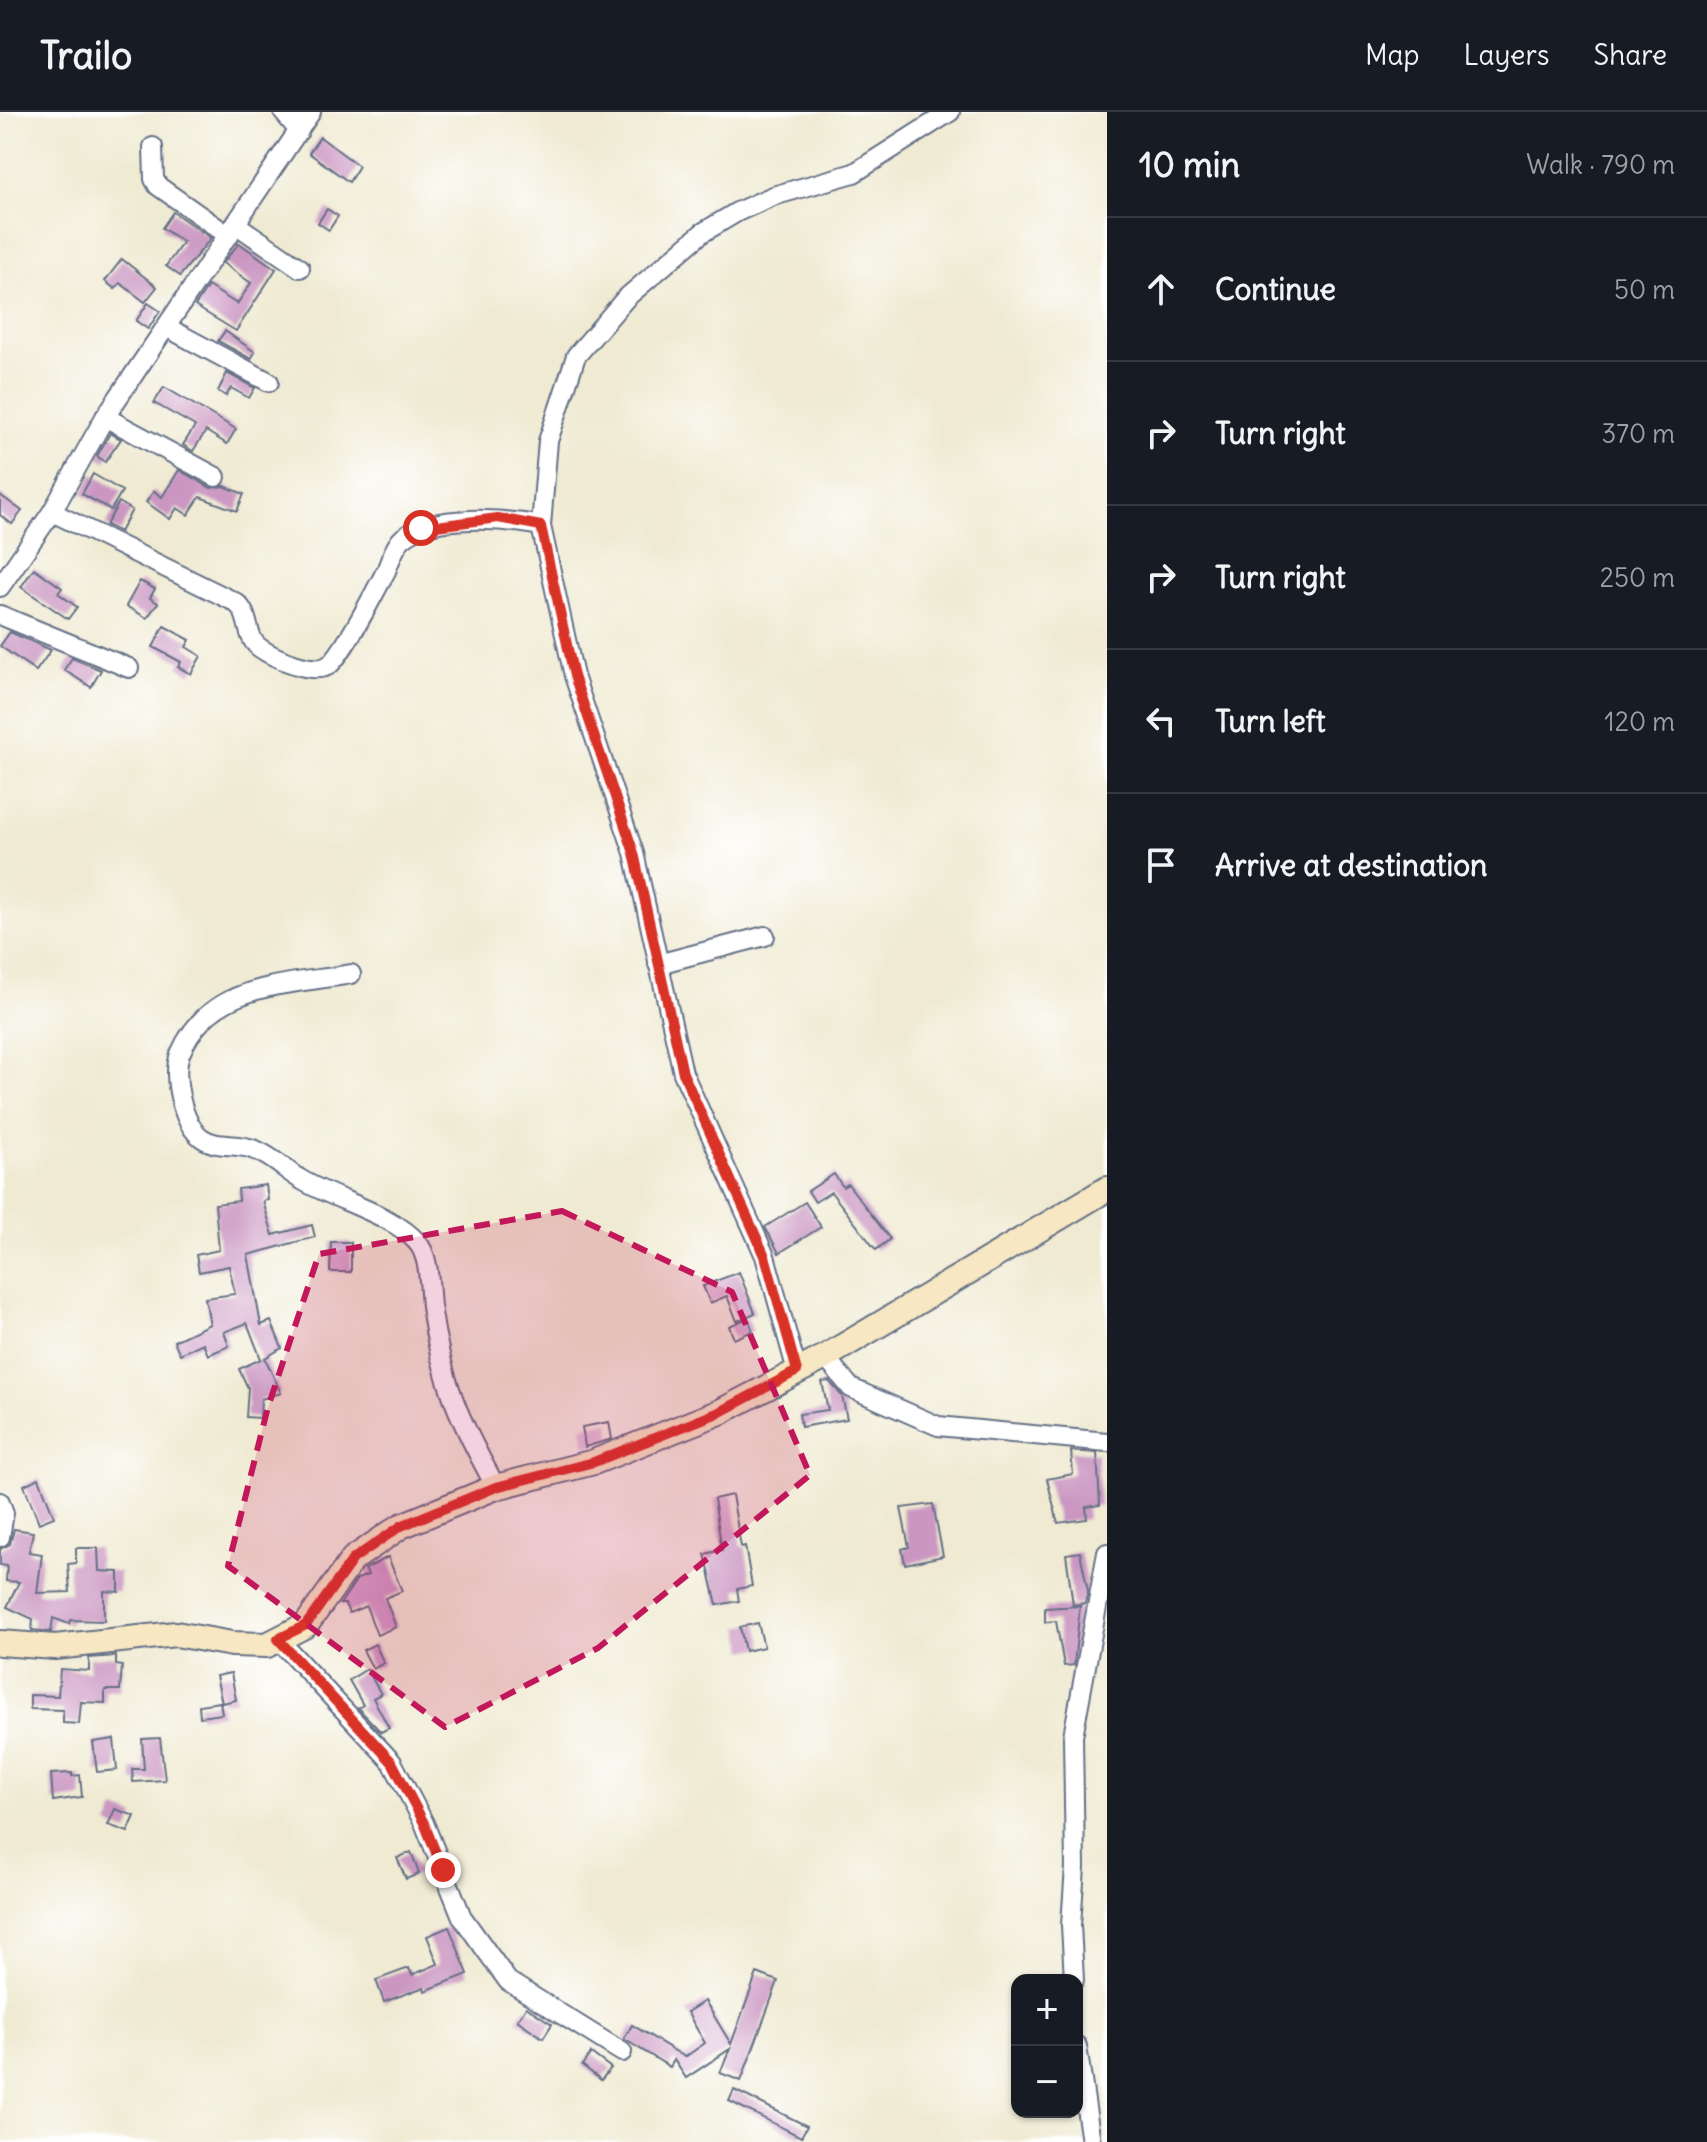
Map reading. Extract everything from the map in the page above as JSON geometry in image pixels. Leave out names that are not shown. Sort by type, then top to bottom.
[{"type":"street","points":[[283,112],[299,131]]},
{"type":"street","points":[[0,587],[52,512],[105,417],[311,112]]},
{"type":"street","points":[[797,1371],[765,1256],[683,1073],[634,853],[574,676],[541,526],[548,441],[576,356],[626,298],[702,233],[737,212],[773,196],[854,173],[950,112]]},
{"type":"street","points":[[153,147],[154,179],[158,186],[300,268]]},
{"type":"street","points":[[168,328],[269,382]]},
{"type":"street","points":[[105,417],[216,477]]},
{"type":"street","points":[[52,512],[235,602],[244,609],[254,643],[263,650],[316,670],[328,666],[367,608],[401,540],[421,528],[498,518],[541,526]]},
{"type":"street","points":[[0,615],[129,668]]},
{"type":"street","points":[[658,964],[765,936]]},
{"type":"street","points":[[351,974],[250,992],[214,1006],[195,1028],[176,1071],[190,1125],[200,1137],[213,1144],[250,1148],[260,1153],[336,1200],[405,1230],[420,1245],[437,1352],[452,1403],[496,1487]]},
{"type":"street","points":[[0,1643],[55,1647],[176,1634],[232,1644],[267,1645],[306,1625],[353,1559],[401,1526],[496,1487],[594,1462],[720,1412],[825,1357],[1107,1189]]},
{"type":"street","points":[[825,1357],[851,1388],[938,1426],[1107,1442]]},
{"type":"street","points":[[0,1502],[4,1513],[0,1537]]},
{"type":"street","points":[[1074,1974],[1071,1925],[1075,1867],[1073,1736],[1107,1553]]},
{"type":"street","points":[[278,1639],[392,1762],[424,1823],[462,1917],[508,1981],[622,2052]]},
{"type":"street","points":[[1083,2087],[1091,2142]]},
{"type":"highlighted area","points":[[562,1211],[732,1292],[810,1475],[598,1648],[445,1727],[228,1566],[268,1407],[319,1254]]},
{"type":"building","points":[[320,137],[359,166],[349,182],[309,153]]},
{"type":"building","points":[[327,209],[338,216],[329,230],[318,223]]},
{"type":"building","points":[[173,212],[211,238],[180,276],[166,266],[183,242],[162,228]]},
{"type":"building","points":[[239,243],[276,269],[236,331],[195,306],[208,286],[237,304],[251,283],[223,263]]},
{"type":"building","points":[[122,259],[157,287],[145,302],[120,283],[115,289],[105,281]]},
{"type":"building","points":[[148,303],[160,311],[148,329],[136,321]]},
{"type":"building","points":[[225,331],[255,352],[251,359],[218,341]]},
{"type":"building","points":[[227,373],[255,388],[249,398],[231,388],[226,396],[218,391]]},
{"type":"building","points":[[164,387],[236,429],[227,444],[206,431],[193,451],[183,445],[195,426],[154,403]]},
{"type":"building","points":[[110,433],[121,439],[105,462],[97,456]]},
{"type":"building","points":[[179,470],[211,488],[224,486],[244,494],[237,511],[200,497],[188,515],[177,508],[170,519],[146,502],[154,491],[162,497]]},
{"type":"building","points":[[93,474],[122,491],[111,510],[82,494]]},
{"type":"building","points":[[0,495],[22,511],[12,524],[0,515]]},
{"type":"building","points":[[119,502],[132,510],[120,532],[106,525]]},
{"type":"building","points":[[34,568],[62,588],[58,593],[77,607],[68,619],[21,587]]},
{"type":"building","points":[[140,581],[155,589],[150,598],[158,603],[147,618],[126,606]]},
{"type":"building","points":[[164,626],[190,640],[186,647],[201,656],[191,674],[178,667],[181,662],[153,647]]},
{"type":"building","points":[[10,632],[51,650],[36,671],[0,646]]},
{"type":"building","points":[[72,658],[101,670],[91,687],[64,670]]},
{"type":"building","points":[[834,1174],[843,1187],[848,1184],[890,1239],[876,1250],[831,1192],[815,1202],[808,1191]]},
{"type":"building","points":[[266,1185],[268,1200],[263,1201],[273,1235],[312,1225],[315,1237],[248,1255],[261,1325],[271,1321],[282,1348],[265,1358],[281,1393],[261,1399],[260,1418],[246,1417],[248,1388],[239,1369],[261,1359],[247,1323],[224,1332],[229,1346],[208,1355],[203,1343],[180,1354],[174,1341],[210,1324],[205,1298],[235,1294],[229,1266],[199,1272],[196,1255],[219,1250],[215,1204],[239,1201],[238,1189]]},
{"type":"building","points":[[805,1202],[821,1227],[779,1253],[765,1227]]},
{"type":"building","points":[[331,1242],[351,1242],[351,1272],[330,1272]]},
{"type":"building","points":[[739,1272],[755,1313],[737,1321],[727,1296],[710,1303],[703,1286]]},
{"type":"building","points":[[748,1318],[753,1331],[734,1339],[729,1326]]},
{"type":"building","points":[[829,1381],[842,1396],[847,1419],[801,1427],[799,1414],[828,1410],[822,1382]]},
{"type":"building","points":[[609,1422],[612,1439],[585,1447],[582,1427]]},
{"type":"building","points":[[1071,1451],[1097,1453],[1100,1505],[1086,1507],[1087,1519],[1058,1523],[1047,1479],[1073,1474]]},
{"type":"building","points":[[39,1478],[54,1517],[39,1523],[24,1485]]},
{"type":"building","points":[[732,1495],[752,1586],[737,1589],[739,1601],[717,1605],[705,1554],[722,1550],[714,1499]]},
{"type":"building","points":[[933,1504],[943,1556],[905,1564],[902,1549],[909,1547],[901,1508]]},
{"type":"building","points":[[14,1529],[33,1532],[29,1552],[42,1554],[37,1593],[70,1592],[68,1564],[76,1563],[76,1548],[98,1548],[99,1571],[119,1572],[119,1592],[104,1591],[104,1621],[70,1620],[69,1624],[53,1618],[51,1632],[32,1630],[33,1619],[7,1607],[19,1582],[6,1581],[7,1566],[0,1565],[0,1549],[10,1544]]},
{"type":"building","points":[[1080,1552],[1088,1591],[1085,1603],[1073,1605],[1066,1554]]},
{"type":"building","points":[[388,1557],[402,1591],[385,1598],[396,1627],[377,1635],[366,1606],[349,1613],[345,1604],[340,1604],[357,1579],[368,1575],[365,1569]]},
{"type":"building","points":[[1080,1606],[1074,1665],[1064,1666],[1056,1621],[1045,1622],[1045,1608]]},
{"type":"building","points":[[758,1623],[764,1647],[745,1651],[740,1627]]},
{"type":"building","points":[[375,1644],[384,1663],[373,1669],[363,1650]]},
{"type":"building","points":[[116,1656],[116,1665],[122,1666],[120,1690],[105,1690],[105,1703],[81,1702],[79,1724],[63,1723],[63,1710],[30,1709],[30,1695],[58,1696],[60,1669],[89,1671],[89,1658]]},
{"type":"building","points":[[367,1669],[381,1694],[373,1698],[389,1728],[381,1732],[358,1708],[363,1705],[349,1680]]},
{"type":"building","points":[[231,1673],[236,1700],[222,1703],[216,1676]]},
{"type":"building","points":[[220,1702],[222,1714],[200,1717],[199,1705]]},
{"type":"building","points":[[160,1738],[165,1780],[133,1782],[132,1769],[144,1769],[142,1739]]},
{"type":"building","points":[[114,1739],[117,1770],[97,1772],[93,1742]]},
{"type":"building","points":[[72,1773],[72,1776],[80,1775],[82,1797],[53,1801],[51,1774]]},
{"type":"building","points":[[115,1809],[135,1816],[128,1832],[108,1825]]},
{"type":"building","points":[[411,1852],[419,1874],[406,1879],[397,1858]]},
{"type":"building","points":[[449,1927],[468,1974],[425,1991],[424,1987],[384,2002],[376,1980],[409,1968],[412,1975],[438,1964],[427,1936]]},
{"type":"building","points":[[757,1973],[778,1981],[741,2081],[720,2073],[730,2049],[686,2078],[674,2060],[670,2067],[624,2039],[632,2025],[685,2057],[705,2043],[687,2012],[705,2001],[731,2044]]},
{"type":"building","points":[[526,2007],[552,2024],[543,2038],[517,2020]]},
{"type":"building","points":[[591,2053],[611,2068],[601,2080],[582,2065]]},
{"type":"building","points":[[734,2090],[807,2126],[801,2137],[729,2101]]},
{"type":"route","points":[[421,528],[498,518],[541,526],[574,676],[634,853],[683,1073],[743,1201],[765,1256],[797,1371],[720,1412],[594,1462],[496,1487],[401,1526],[353,1559],[306,1625],[278,1639],[392,1762],[424,1823],[443,1870]]}]
